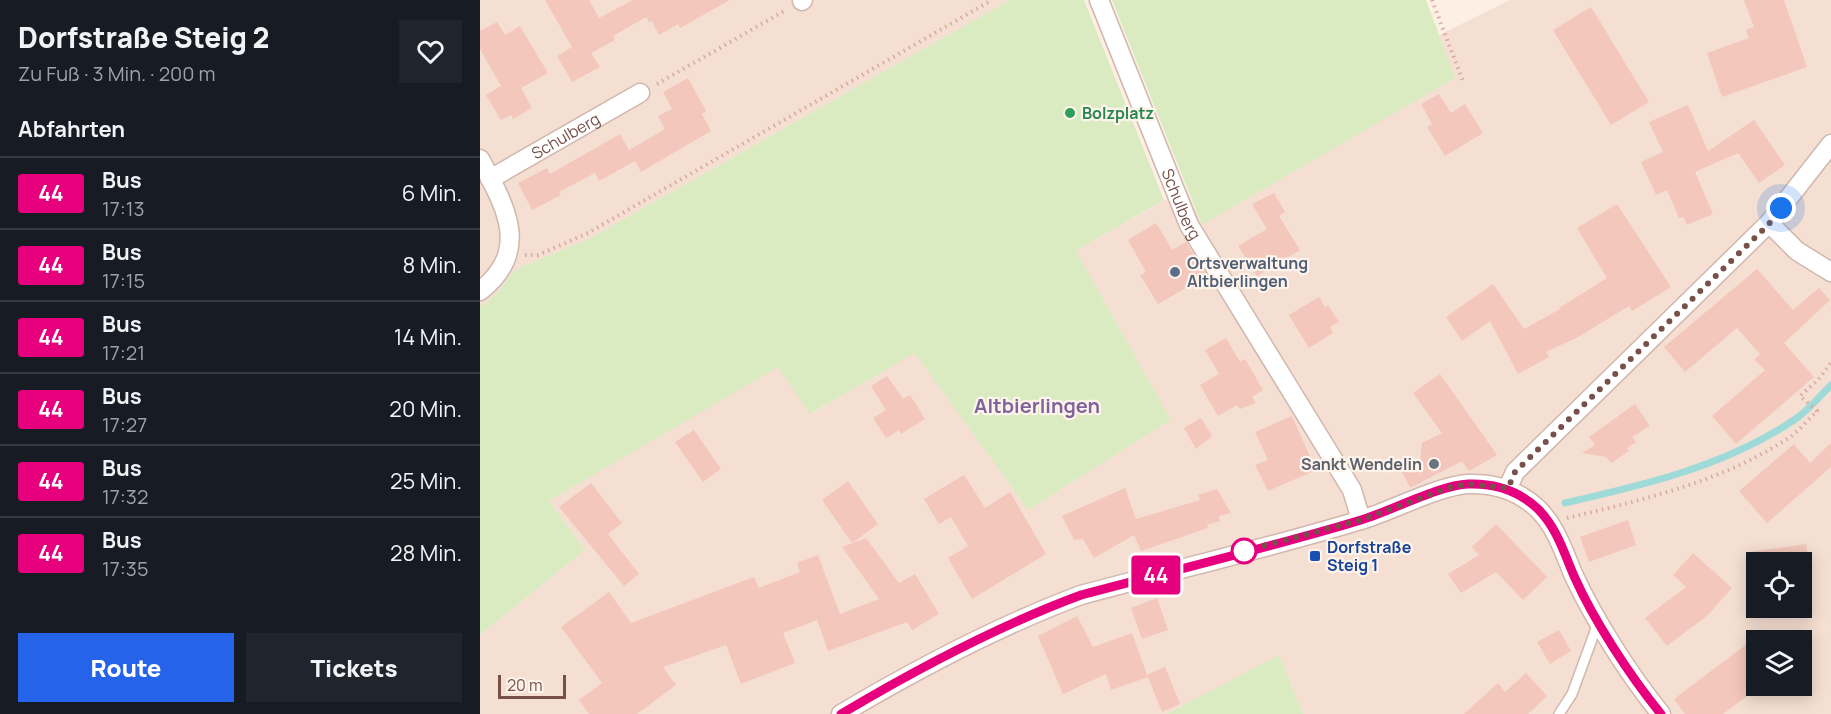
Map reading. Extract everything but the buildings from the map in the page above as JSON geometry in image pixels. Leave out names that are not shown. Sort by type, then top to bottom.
[{"type":"street","name":"Schulberg","points":[[1099,0],[1190,225],[1352,490],[1361,520]]},
{"type":"street","name":"Schulberg","points":[[490,179],[640,93]]},
{"type":"street","points":[[1508,488],[1515,472],[1769,224],[1831,144]]},
{"type":"street","points":[[480,159],[505,206],[509,223],[509,254],[501,270],[480,291]]},
{"type":"street","points":[[1769,224],[1797,251],[1831,272]]},
{"type":"street","points":[[841,714],[879,691],[1050,606],[1103,589],[1361,520],[1447,488],[1467,484],[1508,488],[1523,496],[1549,522],[1575,577],[1638,687],[1661,714]]},
{"type":"lane","points":[[1559,714],[1572,694],[1599,620]]},
{"type":"path","points":[[640,93],[803,0]]},
{"type":"path","points":[[509,254],[538,255],[588,233],[992,0]]},
{"type":"path","points":[[1432,0],[1464,84]]},
{"type":"path","points":[[1549,522],[1642,500],[1727,471],[1789,438],[1817,411],[1800,396],[1818,380],[1831,363]]},
{"type":"shaded area","points":[[480,0],[1010,0],[589,239],[516,269],[497,293],[480,307]]},
{"type":"shaded area","points":[[1510,0],[1831,0],[1831,714],[1303,714],[1279,656],[1167,714],[480,714],[480,635],[585,550],[549,501],[778,366],[811,414],[915,352],[1028,510],[1171,420],[1076,251],[1186,188],[1202,225],[1454,78],[1439,35]]},
{"type":"green space","points":[[1010,0],[1084,0],[1164,200],[1076,251],[1171,420],[1028,510],[915,353],[810,414],[778,367],[549,501],[585,550],[480,635],[480,307],[497,293],[516,269],[589,239]]},
{"type":"green space","points":[[1112,0],[1426,0],[1455,78],[1202,225]]},
{"type":"green space","points":[[1279,655],[1303,714],[1167,714]]},
{"type":"waterway","points":[[1565,503],[1684,472],[1741,450],[1799,416],[1831,385]]},
{"type":"bus line","name":"44","points":[[841,714],[879,691],[1040,610],[1081,595],[1361,520],[1447,488],[1467,484],[1508,488],[1523,496],[1549,522],[1564,549],[1575,577],[1609,638],[1638,687],[1661,714]]},
{"type":"place","name":"Bolzplatz","points":[[1070,113]]},
{"type":"place","name":"Ortsverwaltung Altbierlingen","points":[[1175,272]]},
{"type":"place","name":"Sankt Wendelin","points":[[1434,464]]},
{"type":"place","name":"Dorfstraße Steig 1","points":[[1315,556]]},
{"type":"district","name":"Altbierlingen","points":[[1037,406]]},
{"type":"route","points":[[1244,551],[1361,520],[1447,488],[1467,484],[1508,488],[1515,472],[1769,224],[1781,208]]}]
